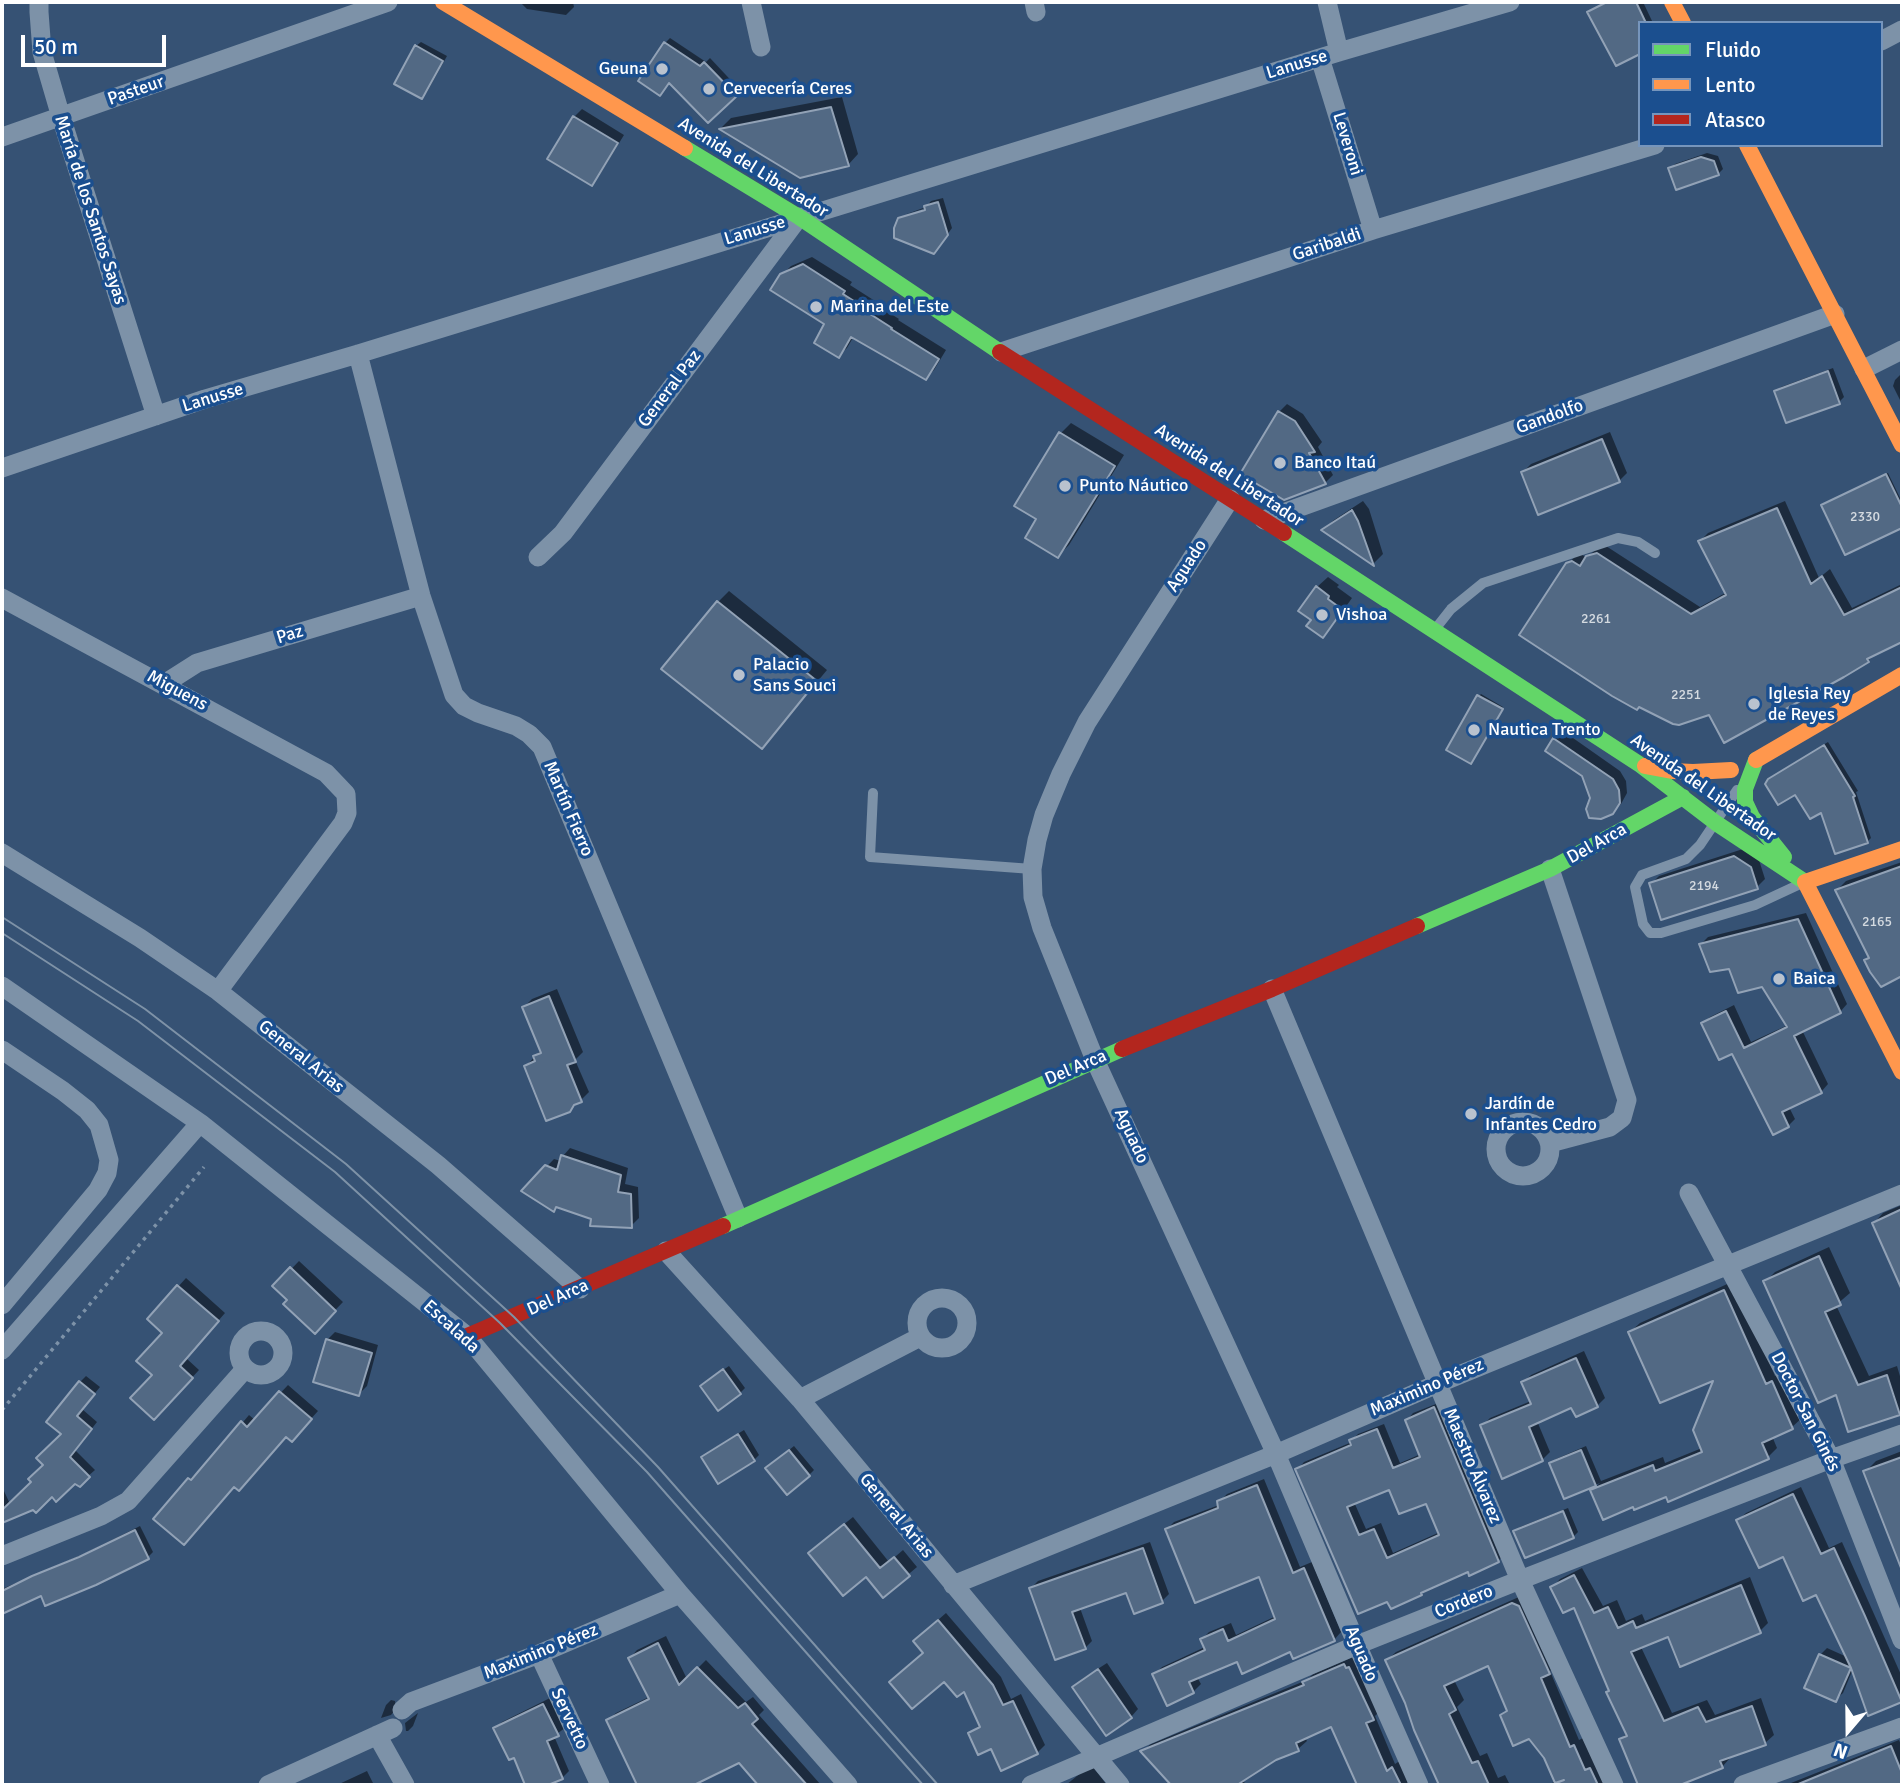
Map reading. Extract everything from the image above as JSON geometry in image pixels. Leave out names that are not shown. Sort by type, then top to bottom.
[{"type":"main road","name":"Avenida del Libertador","points":[[443,2],[799,217],[1001,352],[1639,764],[1716,823],[1805,882],[1902,1072]]},
{"type":"main road","points":[[1672,2],[1682,21]]},
{"type":"main road","points":[[1748,147],[1902,445]]},
{"type":"main road","points":[[1639,764],[1672,771],[1731,770],[1756,760],[1902,675]]},
{"type":"main road","points":[[1756,760],[1745,789],[1745,802],[1752,817],[1805,882],[1902,849]]},
{"type":"main road","name":"Del Arca","points":[[467,1336],[580,1289],[1095,1060],[1272,989],[1550,870],[1731,770]]},
{"type":"street","name":"María de los Santos Sayas","points":[[39,2],[42,52],[156,416]]},
{"type":"street","name":"Pasteur","points":[[2,137],[388,2]]},
{"type":"street","points":[[751,2],[761,47]]},
{"type":"street","name":"Leveroni","points":[[1327,2],[1330,55],[1373,230]]},
{"type":"street","name":"Lanusse","points":[[2,468],[156,416],[799,217],[1510,2]]},
{"type":"street","points":[[1883,40],[1902,30]]},
{"type":"street","name":"Garibaldi","points":[[1001,352],[1373,230],[1648,147]]},
{"type":"street","name":"General Paz","points":[[538,557],[563,533],[799,217]]},
{"type":"street","name":"Gandolfo","points":[[1264,520],[1835,314]]},
{"type":"street","points":[[1864,369],[1902,350]]},
{"type":"street","name":"Martín Fierro","points":[[358,354],[421,596],[454,695],[464,706],[516,726],[542,747],[738,1218]]},
{"type":"street","name":"Aguado","points":[[1230,499],[1087,722],[1061,774],[1037,840],[1032,869],[1033,897],[1042,928],[1095,1060],[1276,1454],[1419,1785]]},
{"type":"street","name":"Paz","points":[[164,684],[197,663],[421,596]]},
{"type":"street","name":"Miguens","points":[[2,598],[326,773],[346,794],[348,813],[343,823],[218,991]]},
{"type":"street","name":"General Arias","points":[[2,853],[140,938],[218,991],[438,1165],[580,1289]]},
{"type":"street","points":[[1550,870],[1627,1100],[1622,1118],[1610,1127],[1550,1143]]},
{"type":"street","name":"Escalada","points":[[2,986],[200,1124],[467,1336],[680,1594],[848,1785]]},
{"type":"street","name":"Maestro Álvarez","points":[[1272,989],[1520,1580],[1614,1785]]},
{"type":"street","points":[[2,1050],[87,1110],[99,1125],[109,1160],[107,1173],[98,1190],[2,1305]]},
{"type":"street","points":[[2,1350],[200,1124]]},
{"type":"street","name":"Doctor San Ginés","points":[[1689,1193],[1831,1459],[1902,1640]]},
{"type":"street","name":"Maximino Pérez","points":[[953,1585],[1902,1194]]},
{"type":"street","name":"General Arias","points":[[666,1251],[800,1399],[1120,1785]]},
{"type":"street","points":[[800,1399],[920,1337]]},
{"type":"street","points":[[2,1556],[101,1516],[128,1501],[245,1369]]},
{"type":"street","name":"Cordero","points":[[1031,1785],[1357,1645],[1831,1459],[1902,1434]]},
{"type":"street","name":"Maximino Pérez","points":[[268,1785],[390,1724],[411,1702],[539,1654],[680,1594]]},
{"type":"street","name":"Servetto","points":[[539,1654],[600,1785]]},
{"type":"street","points":[[390,1724],[405,1785]]},
{"type":"street","points":[[1743,1785],[1902,1727]]},
{"type":"lane","points":[[1433,631],[1451,608],[1483,583],[1618,538],[1637,542],[1656,553]]},
{"type":"lane","points":[[1756,760],[1700,845],[1686,859],[1642,875],[1636,887],[1643,924],[1650,933],[1661,933],[1755,905],[1805,882]]},
{"type":"lane","points":[[873,793],[870,857],[1032,869]]},
{"type":"path","points":[[2,1410],[204,1167]]},
{"type":"building","points":[[1607,2],[1636,2],[1645,21],[1638,21],[1638,55],[1616,66],[1587,12]]},
{"type":"building","points":[[664,42],[700,66],[704,62],[737,96],[708,123],[669,83],[660,96],[638,81]]},
{"type":"building","points":[[415,45],[443,61],[422,99],[394,84]]},
{"type":"building","points":[[831,107],[849,166],[800,178],[719,129]]},
{"type":"building","points":[[573,116],[618,143],[592,186],[547,159]]},
{"type":"building","points":[[1701,157],[1714,161],[1719,175],[1676,190],[1668,168]]},
{"type":"building","points":[[938,202],[948,235],[934,254],[894,238],[898,218],[925,210],[924,206]]},
{"type":"building","points":[[803,264],[845,291],[843,294],[891,329],[939,359],[926,380],[851,337],[839,358],[814,343],[824,324],[770,290],[780,274]]},
{"type":"building","points":[[1828,371],[1840,404],[1786,423],[1774,391]]},
{"type":"building","name":"Banco Itaú","points":[[1278,411],[1295,421],[1315,452],[1309,453],[1326,484],[1284,500],[1240,474]]},
{"type":"building","name":"Punto Náutico","points":[[1059,432],[1115,466],[1058,558],[1025,538],[1036,519],[1014,506]]},
{"type":"building","points":[[1602,439],[1620,482],[1538,515],[1521,472]]},
{"type":"building","points":[[1886,474],[1902,507],[1902,528],[1845,555],[1821,505]]},
{"type":"building","points":[[1777,508],[1811,584],[1822,576],[1844,615],[1902,587],[1902,642],[1867,659],[1869,662],[1844,677],[1724,743],[1709,715],[1679,725],[1639,707],[1637,710],[1519,635],[1566,563],[1572,561],[1580,566],[1586,556],[1597,553],[1691,614],[1726,595],[1698,541]]},
{"type":"building","points":[[1352,510],[1358,521],[1374,566],[1321,530]]},
{"type":"building","name":"Vishoa","points":[[1316,586],[1343,610],[1323,638],[1306,626],[1311,620],[1298,611]]},
{"type":"building","name":"Palacio Sans Souci","points":[[717,601],[817,681],[762,749],[661,669]]},
{"type":"building","name":"Nautica Trento","points":[[1477,695],[1503,709],[1471,764],[1446,750]]},
{"type":"building","points":[[1553,738],[1613,779],[1619,790],[1620,803],[1613,814],[1601,819],[1589,818],[1586,809],[1590,798],[1582,776],[1545,751]]},
{"type":"building","points":[[1824,745],[1855,796],[1853,797],[1868,843],[1835,854],[1821,813],[1810,819],[1795,795],[1778,805],[1765,784],[1768,779]]},
{"type":"building","points":[[1734,856],[1751,867],[1758,889],[1661,920],[1649,883]]},
{"type":"building","points":[[1902,866],[1902,976],[1881,987],[1864,960],[1869,958],[1835,890]]},
{"type":"building","points":[[1798,919],[1841,1013],[1794,1036],[1822,1093],[1782,1112],[1789,1127],[1773,1135],[1732,1054],[1719,1060],[1701,1023],[1726,1011],[1744,1048],[1787,1027],[1762,987],[1738,993],[1729,969],[1710,972],[1699,944]]},
{"type":"building","points":[[549,996],[576,1062],[567,1065],[582,1102],[574,1105],[570,1112],[546,1121],[524,1066],[535,1061],[533,1056],[541,1053],[522,1007]]},
{"type":"building","points":[[561,1155],[621,1175],[618,1192],[631,1194],[632,1228],[590,1226],[591,1219],[556,1207],[554,1212],[521,1191],[545,1165],[557,1170]]},
{"type":"building","points":[[1902,1209],[1902,1290],[1872,1223]]},
{"type":"building","points":[[1819,1256],[1841,1305],[1825,1312],[1858,1385],[1887,1375],[1900,1415],[1848,1432],[1836,1395],[1818,1403],[1763,1281]]},
{"type":"building","points":[[290,1267],[336,1311],[315,1334],[283,1304],[287,1300],[272,1286]]},
{"type":"building","points":[[177,1285],[219,1321],[180,1366],[193,1378],[154,1420],[130,1398],[152,1375],[136,1361],[162,1333],[147,1319]]},
{"type":"building","points":[[1724,1290],[1766,1384],[1772,1381],[1793,1429],[1762,1443],[1769,1459],[1668,1502],[1666,1497],[1603,1520],[1590,1490],[1653,1465],[1655,1471],[1702,1452],[1693,1430],[1713,1381],[1660,1403],[1628,1332]]},
{"type":"building","points":[[326,1339],[372,1353],[359,1396],[313,1382]]},
{"type":"building","points":[[1576,1358],[1598,1407],[1576,1417],[1571,1408],[1529,1427],[1543,1461],[1502,1479],[1480,1425],[1531,1404],[1521,1382]]},
{"type":"building","points":[[723,1369],[741,1394],[718,1411],[700,1386]]},
{"type":"building","points":[[79,1381],[95,1394],[77,1416],[92,1429],[70,1457],[90,1477],[80,1487],[75,1484],[56,1502],[52,1497],[36,1513],[33,1510],[2,1523],[2,1510],[31,1482],[28,1479],[43,1465],[36,1458],[61,1434],[46,1422]]},
{"type":"building","points":[[279,1391],[312,1419],[292,1442],[286,1437],[239,1491],[234,1487],[184,1545],[153,1519],[188,1478],[191,1480],[241,1421],[247,1427]]},
{"type":"building","points":[[1434,1407],[1499,1562],[1469,1576],[1468,1572],[1391,1609],[1387,1602],[1358,1614],[1295,1469],[1351,1445],[1349,1440],[1377,1429],[1393,1468],[1420,1457],[1405,1420]],"holes":[[[1389,1490],[1399,1514],[1426,1504],[1439,1535],[1387,1558],[1374,1529],[1359,1535],[1347,1507]]]},
{"type":"building","points":[[738,1434],[755,1461],[718,1484],[701,1457]]},
{"type":"building","points":[[789,1450],[810,1476],[787,1495],[765,1468]]},
{"type":"building","points":[[1581,1450],[1596,1486],[1564,1499],[1549,1463]]},
{"type":"building","points":[[1902,1457],[1902,1568],[1901,1568],[1863,1471]]},
{"type":"building","points":[[1257,1485],[1293,1573],[1304,1568],[1335,1641],[1293,1659],[1290,1652],[1242,1674],[1237,1662],[1189,1682],[1194,1693],[1167,1706],[1152,1674],[1205,1650],[1200,1639],[1223,1629],[1228,1641],[1275,1619],[1259,1577],[1195,1603],[1165,1529],[1218,1508],[1217,1501]]},
{"type":"building","points":[[1793,1494],[1821,1554],[1834,1548],[1902,1702],[1868,1716],[1851,1668],[1816,1595],[1803,1601],[1783,1557],[1759,1568],[1736,1520]]},
{"type":"building","points":[[1563,1511],[1574,1538],[1525,1558],[1513,1531]]},
{"type":"building","points":[[844,1524],[880,1568],[894,1557],[910,1576],[883,1598],[866,1577],[843,1596],[808,1553]]},
{"type":"building","points":[[135,1530],[149,1559],[45,1606],[41,1596],[2,1614],[2,1591]]},
{"type":"building","points":[[1143,1548],[1163,1603],[1134,1614],[1126,1593],[1072,1612],[1086,1649],[1055,1660],[1029,1588]]},
{"type":"building","points":[[1574,1575],[1594,1613],[1608,1607],[1618,1628],[1633,1621],[1636,1628],[1741,1585],[1761,1633],[1680,1667],[1668,1637],[1631,1652],[1664,1721],[1698,1707],[1706,1722],[1752,1706],[1766,1745],[1720,1761],[1723,1768],[1680,1785],[1638,1785],[1619,1739],[1627,1736],[1606,1692],[1609,1691],[1574,1608],[1563,1613],[1550,1587]]},
{"type":"building","points":[[1512,1603],[1519,1606],[1550,1674],[1541,1678],[1570,1747],[1574,1745],[1585,1770],[1590,1768],[1598,1785],[1551,1785],[1564,1780],[1555,1783],[1544,1758],[1529,1739],[1513,1746],[1500,1715],[1507,1711],[1488,1666],[1444,1686],[1456,1710],[1449,1714],[1472,1763],[1478,1761],[1489,1785],[1439,1785],[1385,1660]]},
{"type":"building","points":[[938,1620],[993,1685],[1003,1705],[1013,1701],[1038,1754],[1001,1771],[991,1749],[978,1755],[968,1733],[980,1727],[964,1692],[957,1697],[944,1682],[912,1709],[889,1682],[923,1653],[913,1641]]},
{"type":"building","points":[[658,1643],[679,1685],[697,1667],[738,1708],[745,1703],[758,1719],[752,1724],[807,1785],[758,1785],[739,1763],[694,1785],[637,1785],[606,1720],[649,1699],[628,1658]]},
{"type":"building","points":[[1819,1654],[1851,1668],[1836,1702],[1804,1688]]},
{"type":"building","points":[[1344,1664],[1346,1668],[1349,1667],[1374,1720],[1366,1723],[1387,1771],[1392,1767],[1401,1785],[1357,1785],[1331,1727],[1296,1743],[1299,1751],[1276,1760],[1237,1785],[1171,1785],[1140,1751],[1304,1685],[1302,1682]]},
{"type":"building","points":[[1098,1669],[1132,1718],[1106,1736],[1072,1687]]},
{"type":"building","points":[[543,1704],[559,1736],[547,1741],[563,1779],[548,1785],[525,1785],[514,1758],[509,1760],[493,1728]]},
{"type":"building","points":[[1891,1746],[1902,1773],[1902,1785],[1796,1785]]},
{"type":"tram line","points":[[2,917],[145,1009],[346,1164],[514,1317],[658,1467],[938,1785]]},
{"type":"tram line","points":[[2,933],[138,1021],[335,1172],[500,1323],[647,1472],[923,1785]]},
{"type":"traffic: fast","points":[[685,148],[799,217],[1000,352]]},
{"type":"traffic: fast","points":[[1284,533],[1639,764],[1716,823],[1805,882]]},
{"type":"traffic: fast","points":[[1756,760],[1745,789],[1745,802],[1752,817],[1784,857]]},
{"type":"traffic: fast","points":[[1417,926],[1550,869],[1683,797]]},
{"type":"traffic: fast","points":[[723,1226],[1122,1049]]},
{"type":"traffic: slow","points":[[443,2],[685,148]]},
{"type":"traffic: slow","points":[[1672,2],[1682,21]]},
{"type":"traffic: slow","points":[[1748,147],[1902,445]]},
{"type":"traffic: slow","points":[[1756,760],[1902,675]]},
{"type":"traffic: slow","points":[[1645,766],[1693,772],[1731,770]]},
{"type":"traffic: slow","points":[[1902,849],[1805,882],[1902,1072]]},
{"type":"traffic: jam","points":[[1000,352],[1284,533]]},
{"type":"traffic: jam","points":[[1122,1049],[1272,989],[1417,926]]},
{"type":"traffic: jam","points":[[467,1336],[723,1226]]},
{"type":"place","name":"Geuna","points":[[662,69]]},
{"type":"place","name":"Cervecería Ceres","points":[[709,89]]},
{"type":"place","name":"Marina del Este","points":[[816,307]]},
{"type":"place","name":"Banco Itaú","points":[[1280,463]]},
{"type":"place","name":"Punto Náutico","points":[[1065,486]]},
{"type":"place","name":"Vishoa","points":[[1322,615]]},
{"type":"place","name":"Palacio Sans Souci","points":[[739,675]]},
{"type":"place","name":"Iglesia Rey de Reyes","points":[[1754,704]]},
{"type":"place","name":"Nautica Trento","points":[[1474,730]]},
{"type":"place","name":"Baica","points":[[1779,979]]},
{"type":"place","name":"Jardín de Infantes Cedro","points":[[1471,1114]]}]
